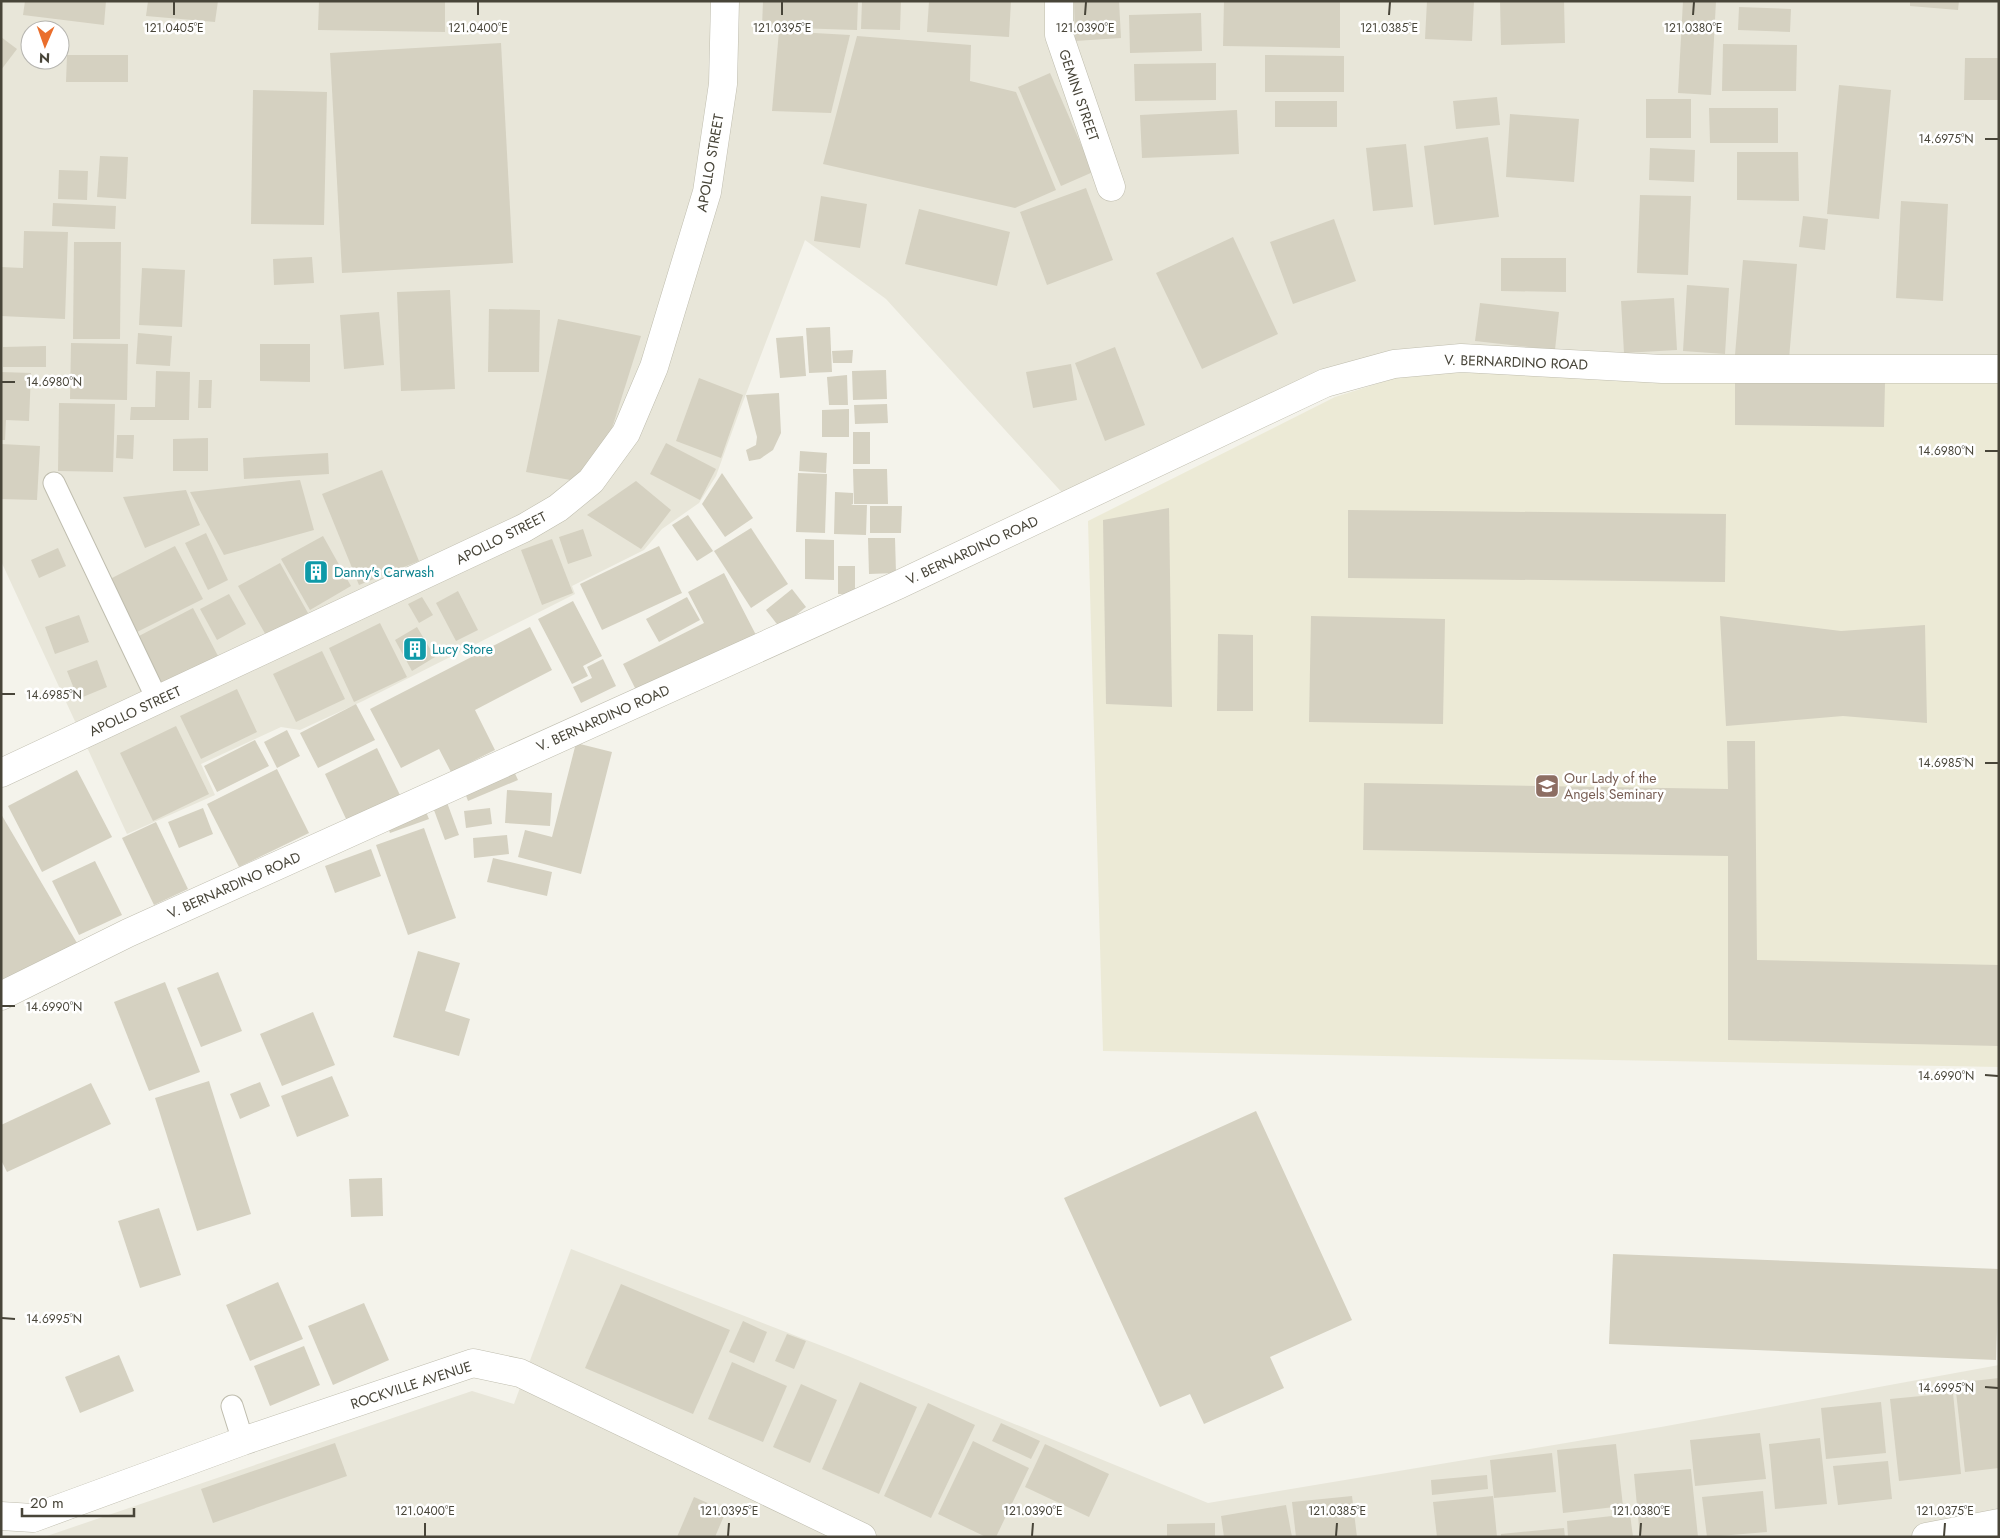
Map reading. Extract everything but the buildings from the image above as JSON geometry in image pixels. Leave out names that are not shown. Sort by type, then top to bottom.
[{"type":"street","name":"APOLLO STREET","points":[[1,773],[524,528],[558,508],[591,481],[626,433],[654,368],[707,192],[723,84],[725,1]]},
{"type":"street","name":"GEMINI STREET","points":[[1059,1],[1059,35],[1111,187]]},
{"type":"street","name":"V. BERNARDINO ROAD","points":[[1,996],[128,933],[898,585],[1326,383],[1394,364],[1461,358],[1662,369],[1999,369]]},
{"type":"street","name":"ROCKVILLE AVENUE","points":[[1,1516],[32,1518],[243,1441],[473,1363],[520,1373],[862,1537]]},
{"type":"street","points":[[1926,1537],[1999,1523]]},
{"type":"lane","points":[[54,483],[158,701]]},
{"type":"lane","points":[[232,1406],[243,1441]]},
{"type":"shaded area","points":[[1,1],[1999,1],[1999,373],[1428,365],[1346,383],[1076,508],[886,299],[805,240],[716,476],[699,503],[662,529],[644,550],[572,586],[575,594],[363,701],[300,730],[281,727],[201,764],[215,795],[127,834],[1,561]]},
{"type":"shaded area","name":"Our Lady of the Angels Seminary","points":[[1496,371],[1999,382],[1999,1067],[1103,1051],[1088,521],[1335,397],[1408,374]]},
{"type":"shaded area","points":[[571,1249],[848,1356],[1208,1503],[1661,1427],[1999,1365],[1999,1537],[44,1537],[472,1391],[514,1404]]},
{"type":"place","name":"Danny's Carwash","points":[[316,572]]},
{"type":"place","name":"Lucy Store","points":[[415,649]]},
{"type":"place","name":"Our Lady of the Angels Seminary","points":[[1547,786]]}]
